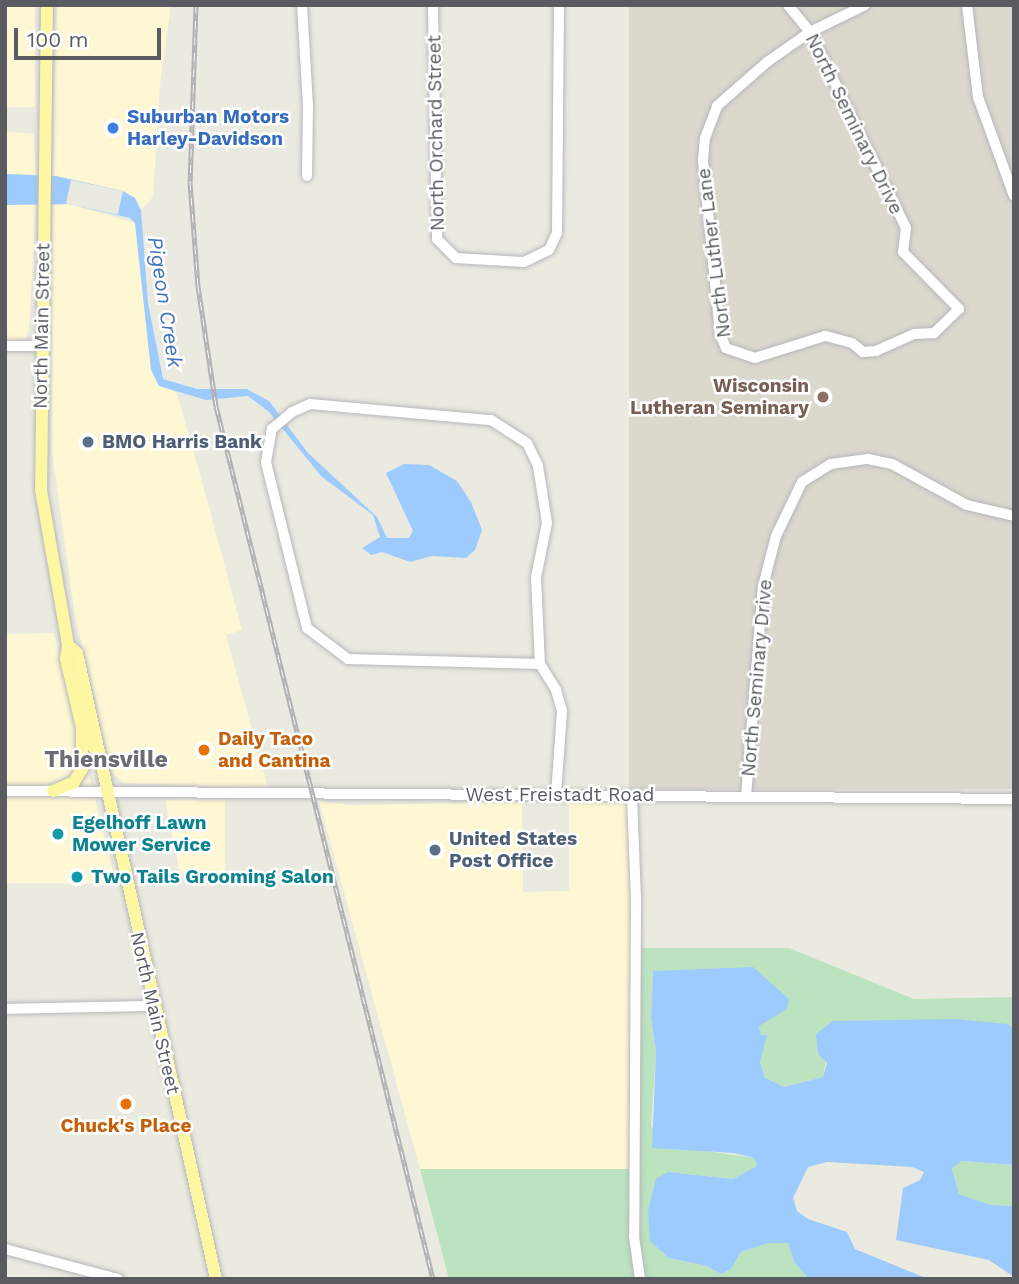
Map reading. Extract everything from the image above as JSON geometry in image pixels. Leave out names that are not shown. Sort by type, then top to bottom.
[{"type":"main road","name":"North Main Street","points":[[47,5],[40,346],[41,490],[68,645],[66,659],[82,728],[94,748]]},
{"type":"main road","name":"North Main Street","points":[[68,645],[77,653],[94,748],[216,1279]]},
{"type":"main road","points":[[53,791],[74,782],[82,769],[82,728]]},
{"type":"street","points":[[302,5],[309,104],[307,176]]},
{"type":"street","name":"North Orchard Street","points":[[433,5],[437,239],[456,258],[524,262],[549,250],[557,233],[559,5]]},
{"type":"street","name":"North Seminary Drive","points":[[788,5],[810,32],[906,228],[904,252],[959,309]]},
{"type":"street","points":[[810,32],[865,5]]},
{"type":"street","points":[[967,5],[978,97],[1014,196]]},
{"type":"street","name":"North Luther Lane","points":[[810,32],[767,62],[717,106],[705,138],[704,174],[726,348],[755,358],[825,336],[852,343],[863,352],[876,351],[914,334],[934,333],[959,309]]},
{"type":"street","points":[[5,346],[40,346]]},
{"type":"street","points":[[540,664],[348,659],[321,642],[304,618],[266,462],[276,426],[286,417],[310,404],[491,420],[506,426],[527,443],[538,466],[547,523],[534,613],[540,664],[556,690],[562,710],[556,795]]},
{"type":"street","name":"North Seminary Drive","points":[[746,796],[763,586],[776,536],[802,482],[831,464],[868,459],[892,464],[967,505],[1014,516]]},
{"type":"street","name":"West Freistadt Road","points":[[5,791],[1014,799]]},
{"type":"street","points":[[632,796],[636,900],[634,1236],[640,1279]]},
{"type":"street","points":[[5,1009],[153,1006]]},
{"type":"street","points":[[5,1249],[117,1279]]},
{"type":"shaded area","points":[[5,5],[35,5],[35,107],[5,107]]},
{"type":"shaded area","points":[[57,5],[171,5],[160,85],[153,197],[141,210],[123,191],[53,176]]},
{"type":"shaded area","name":"Wisconsin Lutheran Seminary","points":[[629,5],[1014,5],[1014,789],[629,789]]},
{"type":"shaded area","points":[[5,131],[33,134],[36,175],[5,174]]},
{"type":"shaded area","points":[[69,204],[135,223],[151,369],[177,394],[204,489],[242,630],[226,635],[268,788],[123,783],[112,772],[75,616],[52,452],[53,205]]},
{"type":"shaded area","points":[[5,205],[36,205],[29,330],[25,338],[16,341],[5,340]]},
{"type":"shaded area","points":[[54,633],[116,884],[5,883],[5,634]]},
{"type":"shaded area","points":[[225,799],[225,872],[180,873],[165,800]]},
{"type":"shaded area","points":[[319,801],[351,805],[522,802],[523,892],[569,891],[569,802],[634,801],[635,1169],[420,1169]]},
{"type":"green space","points":[[636,948],[789,948],[914,999],[1014,997],[1014,1028],[1007,1024],[833,1021],[823,1077],[784,1087],[765,1079],[760,1062],[766,1035],[761,1036],[759,1026],[671,971],[653,971],[651,1018],[656,1051],[651,1127],[700,1150],[754,1158],[757,1166],[733,1179],[669,1172],[669,1258],[707,1266],[721,1274],[731,1269],[741,1252],[769,1243],[788,1243],[794,1262],[809,1279],[449,1279],[420,1169],[635,1169]]},
{"type":"green space","points":[[962,1161],[1014,1165],[1014,1206],[991,1205],[959,1194],[952,1167]]},
{"type":"water","points":[[5,174],[56,176],[123,191],[135,198],[141,210],[148,303],[163,379],[197,389],[247,389],[269,401],[308,453],[377,517],[387,538],[409,538],[413,531],[386,473],[404,464],[429,465],[457,481],[471,502],[482,530],[475,550],[466,558],[432,556],[410,562],[382,552],[371,555],[362,548],[380,537],[373,515],[321,476],[269,412],[248,396],[206,400],[159,386],[151,370],[135,223],[130,218],[69,204],[5,205]]},
{"type":"water","points":[[753,967],[789,999],[787,1009],[759,1026],[761,1035],[767,1035],[760,1062],[765,1078],[784,1087],[823,1077],[827,1063],[818,1054],[816,1034],[833,1021],[956,1019],[1007,1024],[1014,1028],[1014,1165],[962,1161],[952,1168],[959,1194],[991,1205],[1014,1206],[1014,1277],[989,1260],[896,1240],[903,1188],[920,1180],[924,1172],[912,1167],[827,1162],[808,1167],[793,1198],[797,1211],[808,1219],[847,1232],[855,1249],[928,1279],[809,1279],[794,1262],[788,1243],[769,1243],[741,1252],[731,1269],[721,1274],[707,1266],[669,1258],[650,1241],[648,1211],[656,1179],[668,1172],[733,1179],[757,1166],[754,1158],[734,1153],[652,1148],[656,1051],[651,1018],[653,971]]},
{"type":"pier","points":[[71,180],[123,191],[118,214],[66,203]]},
{"type":"railway","points":[[196,5],[190,182],[198,286],[216,406],[433,1279]]},
{"type":"place","name":"Suburban Motors Harley-Davidson","points":[[113,128]]},
{"type":"place","name":"Wisconsin Lutheran Seminary","points":[[823,397]]},
{"type":"place","name":"BMO Harris Bank","points":[[88,442]]},
{"type":"place","name":"Daily Taco and Cantina","points":[[204,750]]},
{"type":"place","name":"Egelhoff Lawn Mower Service","points":[[58,834]]},
{"type":"place","name":"United States Post Office","points":[[435,850]]},
{"type":"place","name":"Two Tails Grooming Salon","points":[[77,877]]},
{"type":"place","name":"Chuck's Place","points":[[126,1104]]},
{"type":"district","name":"Thiensville","points":[[106,760]]},
{"type":"water label","name":"Pigeon Creek","points":[[165,302]]}]
